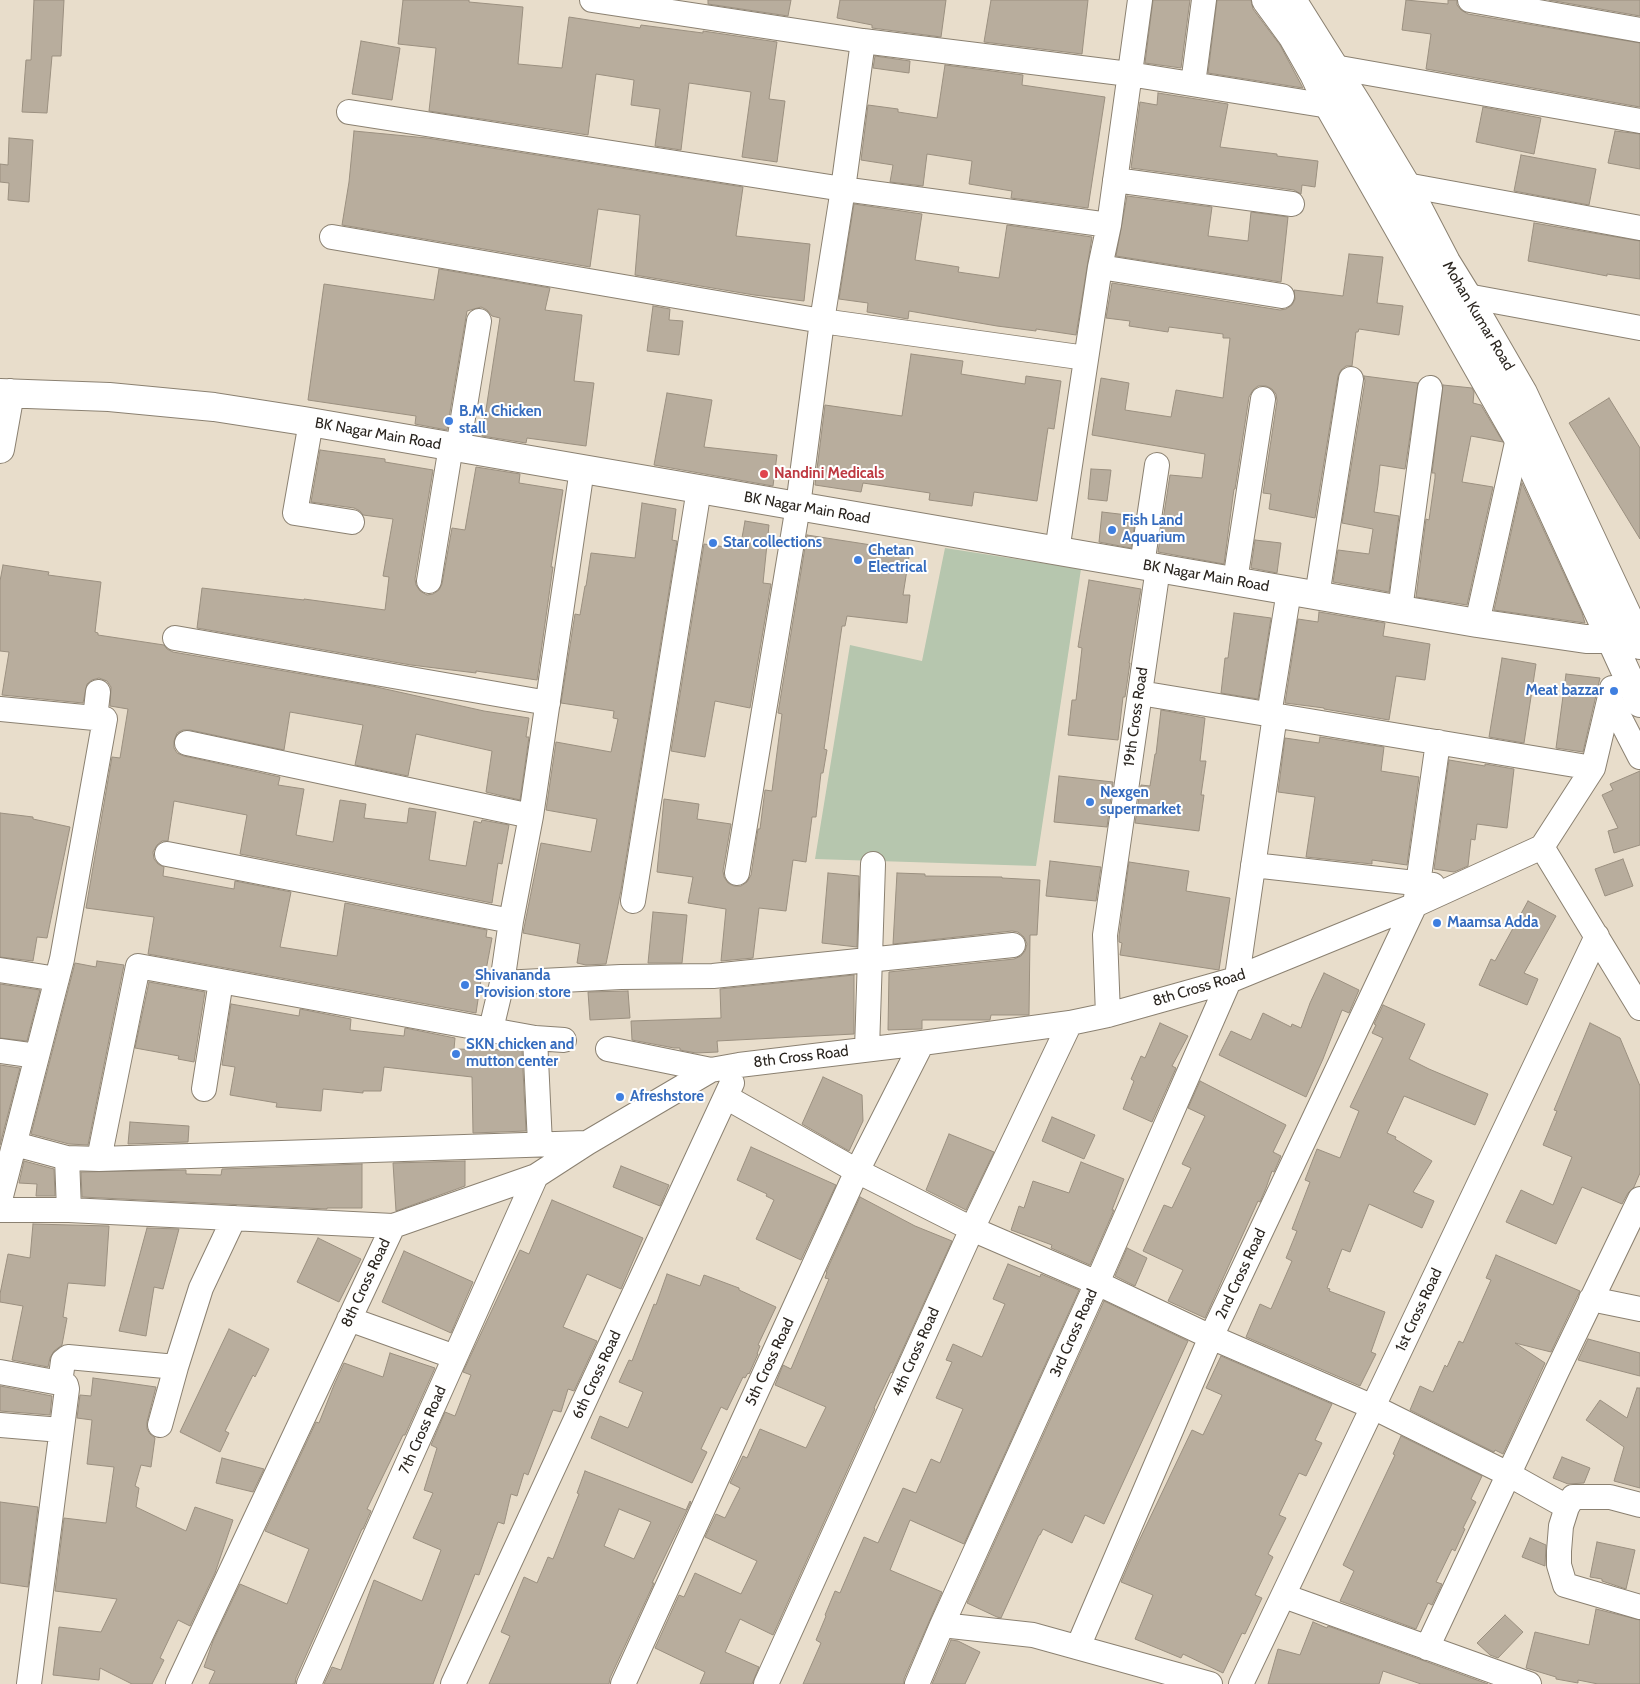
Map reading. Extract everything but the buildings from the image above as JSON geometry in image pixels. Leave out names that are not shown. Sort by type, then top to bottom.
[{"type":"street","points":[[592,0],[863,41],[1128,74],[1329,106]]},
{"type":"street","points":[[1057,551],[1100,267],[1109,225],[1128,74],[1140,0]]},
{"type":"street","points":[[1193,84],[1204,0]]},
{"type":"street","points":[[1266,0],[1293,37],[1314,74],[1329,106],[1627,631],[1623,681],[1593,768],[1542,847],[1640,1008]]},
{"type":"street","name":"Mohan Kumar Road","points":[[1292,0],[1406,185],[1446,262],[1523,393],[1627,631]]},
{"type":"street","points":[[1470,0],[1640,30]]},
{"type":"street","points":[[738,873],[798,506],[822,321],[843,189],[863,41]]},
{"type":"street","points":[[1334,67],[1640,121]]},
{"type":"street","points":[[349,112],[843,189],[1109,225]]},
{"type":"street","points":[[1115,180],[1292,204]]},
{"type":"street","points":[[1406,185],[1640,228]]},
{"type":"street","points":[[332,237],[822,321],[1086,358]]},
{"type":"street","points":[[1100,267],[1282,296]]},
{"type":"street","points":[[1467,296],[1640,328]]},
{"type":"street","points":[[429,581],[479,322]]},
{"type":"street","points":[[1318,596],[1351,379]]},
{"type":"street","points":[[1400,610],[1430,388]]},
{"type":"street","points":[[0,450],[5,393]]},
{"type":"street","name":"BK Nagar Main Road","points":[[5,393],[109,397],[214,407],[311,422],[1477,623],[1586,640],[1627,631]]},
{"type":"street","points":[[1235,581],[1263,399]]},
{"type":"street","points":[[311,422],[294,513],[352,522]]},
{"type":"street","points":[[1477,623],[1518,438]]},
{"type":"street","name":"19th Cross Road","points":[[1108,1016],[1105,936],[1140,694],[1157,466]]},
{"type":"street","points":[[491,1029],[502,983],[511,921],[531,816],[582,469]]},
{"type":"street","points":[[633,901],[699,489]]},
{"type":"street","name":"3rd Cross Road","points":[[917,1684],[1233,979],[1254,865],[1289,591]]},
{"type":"street","points":[[175,638],[548,703]]},
{"type":"street","points":[[1623,681],[1640,703]]},
{"type":"street","points":[[1623,681],[1640,757]]},
{"type":"street","points":[[95,718],[98,692]]},
{"type":"street","points":[[1140,694],[1593,768]]},
{"type":"street","points":[[0,709],[105,719],[62,959],[0,1200]]},
{"type":"street","points":[[187,742],[531,816]]},
{"type":"street","name":"2nd Cross Road","points":[[1078,1648],[1211,1338],[1417,894],[1438,742]]},
{"type":"street","name":"8th Cross Road","points":[[178,1684],[393,1226],[536,1176],[587,1143],[711,1070],[1070,1023],[1108,1016],[1233,979],[1417,894],[1454,888],[1542,847]]},
{"type":"street","points":[[166,854],[511,921]]},
{"type":"street","points":[[867,1050],[873,864]]},
{"type":"street","points":[[1254,865],[1417,894]]},
{"type":"street","name":"1st Cross Road","points":[[1242,1684],[1597,936]]},
{"type":"street","points":[[502,983],[621,977],[713,976],[1013,945]]},
{"type":"street","points":[[98,1159],[138,966],[535,1038],[564,1040]]},
{"type":"street","points":[[0,970],[57,979]]},
{"type":"street","points":[[204,1089],[221,981]]},
{"type":"street","name":"4th Cross Road","points":[[766,1684],[972,1229],[1070,1023]]},
{"type":"street","points":[[535,1038],[540,1144]]},
{"type":"street","name":"5th Cross Road","points":[[623,1684],[857,1171],[922,1043]]},
{"type":"street","points":[[608,1049],[711,1070]]},
{"type":"street","points":[[0,1051],[37,1056]]},
{"type":"street","name":"6th Cross Road","points":[[454,1684],[726,1097],[739,1065]]},
{"type":"street","points":[[726,1097],[857,1171],[972,1229],[1097,1283],[1211,1338],[1373,1407],[1508,1474],[1567,1507]]},
{"type":"street","points":[[15,1144],[67,1158],[98,1159],[587,1143]]},
{"type":"street","points":[[67,1158],[69,1210]]},
{"type":"street","name":"7th Cross Road","points":[[309,1684],[536,1176]]},
{"type":"street","points":[[1427,1648],[1640,1199]]},
{"type":"street","points":[[0,1210],[69,1210],[393,1226]]},
{"type":"street","points":[[160,1424],[201,1288],[234,1218]]},
{"type":"street","points":[[1591,1299],[1640,1309]]},
{"type":"street","points":[[349,1319],[455,1357]]},
{"type":"street","points":[[60,1383],[63,1361],[68,1357],[176,1367]]},
{"type":"street","points":[[0,1372],[60,1383],[66,1385],[67,1389],[29,1684]]},
{"type":"street","points":[[0,1425],[61,1430]]},
{"type":"street","points":[[1640,1506],[1610,1497],[1573,1496],[1561,1526],[1559,1551],[1559,1565],[1565,1585],[1640,1607]]},
{"type":"street","points":[[1284,1596],[1520,1683]]},
{"type":"street","points":[[942,1625],[1033,1635],[1182,1680],[1210,1684]]},
{"type":"green space","points":[[945,548],[1081,569],[1036,866],[815,859],[850,645],[922,661]]},
{"type":"place","name":"B.M. Chicken stall","points":[[449,421]]},
{"type":"place","name":"Nandini Medicals","points":[[764,474]]},
{"type":"place","name":"Fish Land Aquarium","points":[[1112,530]]},
{"type":"place","name":"Star collections","points":[[713,543]]},
{"type":"place","name":"Chetan Electrical","points":[[858,560]]},
{"type":"place","name":"Meat bazzar","points":[[1614,691]]},
{"type":"place","name":"Nexgen supermarket","points":[[1090,802]]},
{"type":"place","name":"Maamsa Adda","points":[[1437,923]]},
{"type":"place","name":"Shivananda Provision store","points":[[465,985]]},
{"type":"place","name":"SKN chicken and mutton center","points":[[456,1054]]},
{"type":"place","name":"Afreshstore","points":[[620,1097]]}]
